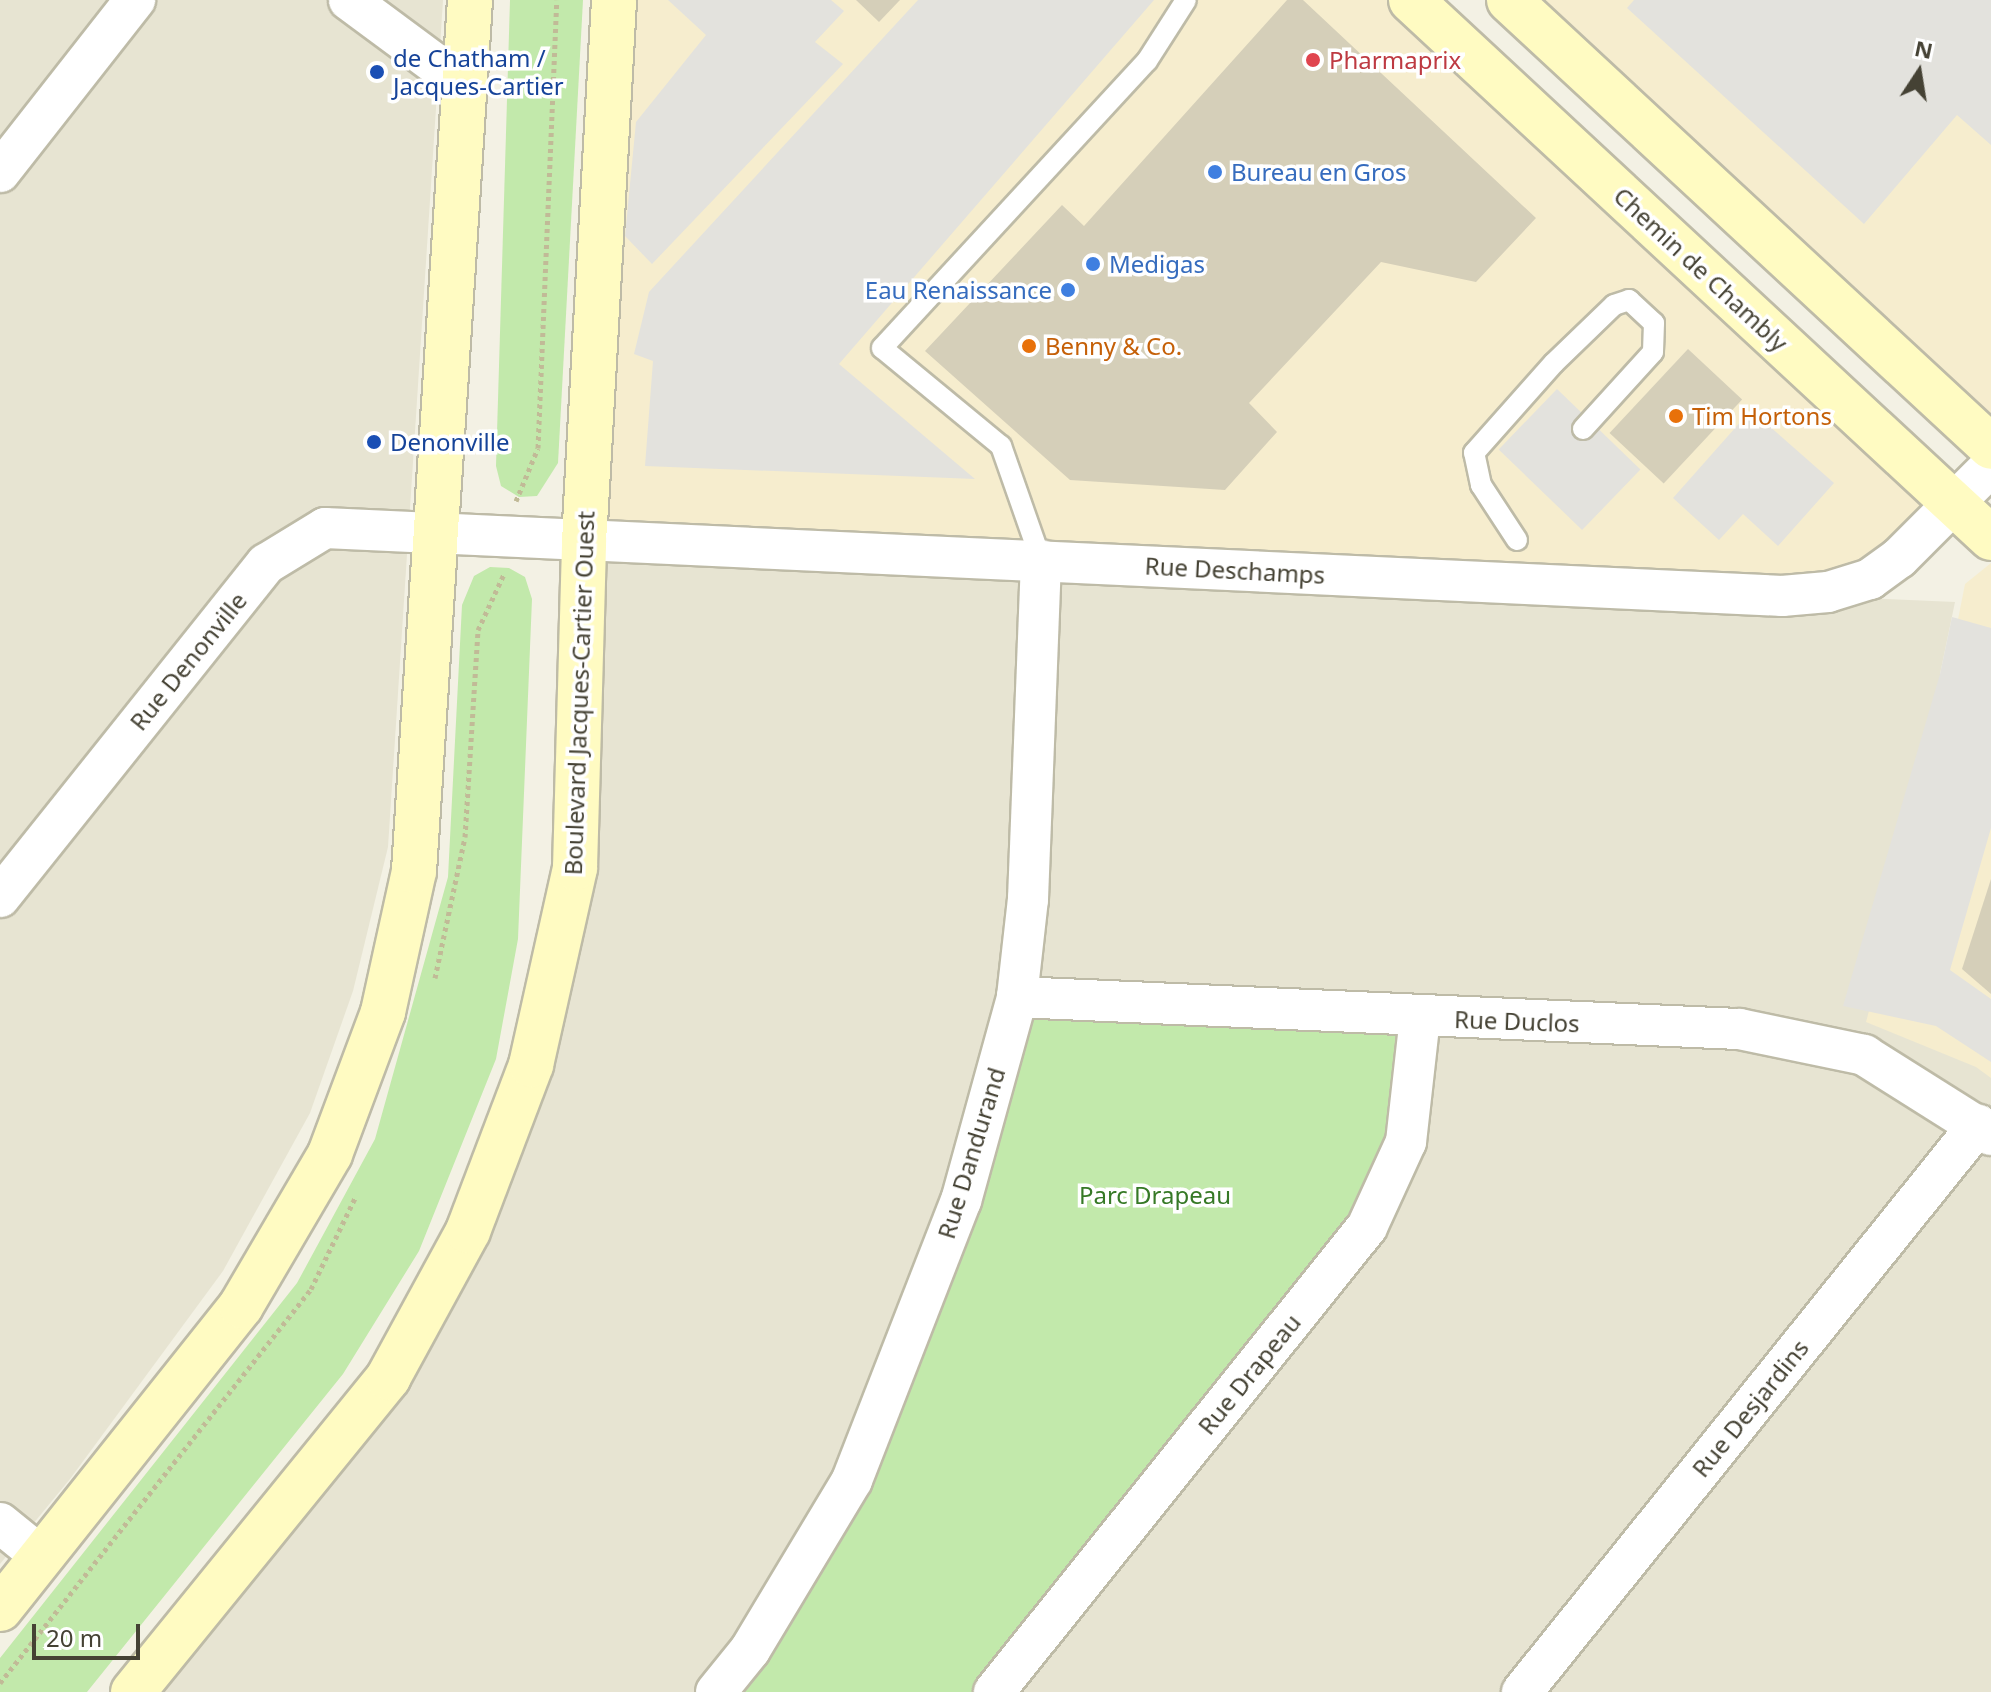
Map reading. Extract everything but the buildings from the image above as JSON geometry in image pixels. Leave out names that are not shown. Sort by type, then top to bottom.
[{"type":"main road","points":[[0,1609],[241,1306],[330,1154],[383,1012],[414,871],[433,537],[470,0]]},
{"type":"main road","name":"Boulevard Jacques-Cartier Ouest","points":[[133,1692],[388,1378],[468,1231],[531,1065],[575,868],[584,542],[614,0]]},
{"type":"main road","name":"Chemin de Chambly","points":[[1411,0],[1991,538]]},
{"type":"main road","points":[[1521,4],[1991,447]]},
{"type":"street","points":[[7,156],[135,0]]},
{"type":"street","points":[[349,0],[464,85]]},
{"type":"street","name":"Rue Deschamps","points":[[433,537],[1041,560],[1782,596],[1828,592],[1870,579],[1899,558],[1991,466]]},
{"type":"street","name":"Rue Denonville","points":[[0,897],[266,564],[325,528],[433,537]]},
{"type":"street","name":"Rue Dandurand","points":[[716,1692],[750,1650],[852,1480],[961,1201],[1017,997],[1028,899],[1041,560]]},
{"type":"street","name":"Rue Duclos","points":[[1017,997],[1739,1029],[1864,1055],[1984,1130]]},
{"type":"street","name":"Rue Drapeau","points":[[994,1692],[1367,1227],[1406,1142],[1420,1017]]},
{"type":"street","name":"Rue Desjardins","points":[[1522,1692],[1984,1130]]},
{"type":"street","points":[[0,1523],[42,1557]]},
{"type":"lane","points":[[1041,560],[1001,446],[882,348],[1147,61],[1186,0]]},
{"type":"lane","points":[[1517,540],[1481,485],[1474,453],[1554,363],[1614,305],[1629,300],[1654,323],[1653,352],[1583,429]]},
{"type":"shaded area","points":[[0,0],[443,0],[388,847],[353,991],[310,1113],[223,1271],[70,1479],[0,1564]]},
{"type":"shaded area","points":[[614,0],[1411,0],[1938,489],[1870,579],[584,542]]},
{"type":"shaded area","points":[[668,0],[831,0],[844,11],[815,42],[843,64],[652,264],[625,236],[636,122],[706,35]]},
{"type":"shaded area","points":[[918,0],[1154,0],[839,364],[975,479],[645,466],[653,361],[634,354],[649,292]]},
{"type":"shaded area","points":[[1509,0],[1991,0],[1991,447]]},
{"type":"shaded area","points":[[1634,0],[1991,0],[1991,145],[1957,115],[1864,224],[1627,8]]},
{"type":"shaded area","points":[[1557,389],[1640,470],[1582,530],[1499,449]]},
{"type":"shaded area","points":[[1751,410],[1834,483],[1778,546],[1743,514],[1719,540],[1673,498]]},
{"type":"shaded area","points":[[584,542],[1955,602],[1940,674],[1991,1057],[1991,1692],[994,1692],[852,1480],[716,1692],[133,1692],[388,1378],[468,1231],[575,868]]},
{"type":"shaded area","points":[[1991,563],[1991,1078],[1976,1067],[1866,1022],[1913,847],[1965,584]]},
{"type":"shaded area","points":[[1952,617],[1991,628],[1991,828],[1950,970],[1991,999],[1991,1062],[1936,1026],[1843,1006],[1940,674]]},
{"type":"green space","points":[[510,0],[583,0],[558,463],[537,496],[519,497],[501,486],[496,466]]},
{"type":"green space","points":[[490,567],[509,568],[525,577],[532,599],[518,939],[496,1059],[419,1251],[343,1374],[87,1692],[0,1692],[0,1658],[297,1283],[375,1139],[448,877],[462,605],[474,576]]},
{"type":"green space","name":"Parc Drapeau","points":[[1017,997],[1420,1017],[1406,1142],[994,1692],[716,1692],[852,1480]]},
{"type":"place","name":"Pharmaprix","points":[[1313,60]]},
{"type":"place","name":"de Chatham / Jacques-Cartier","points":[[377,72]]},
{"type":"place","name":"Bureau en Gros","points":[[1215,172]]},
{"type":"place","name":"Medigas","points":[[1093,264]]},
{"type":"place","name":"Eau Renaissance","points":[[1068,290]]},
{"type":"place","name":"Benny & Co.","points":[[1029,346]]},
{"type":"place","name":"Tim Hortons","points":[[1676,416]]},
{"type":"place","name":"Denonville","points":[[374,442]]}]
